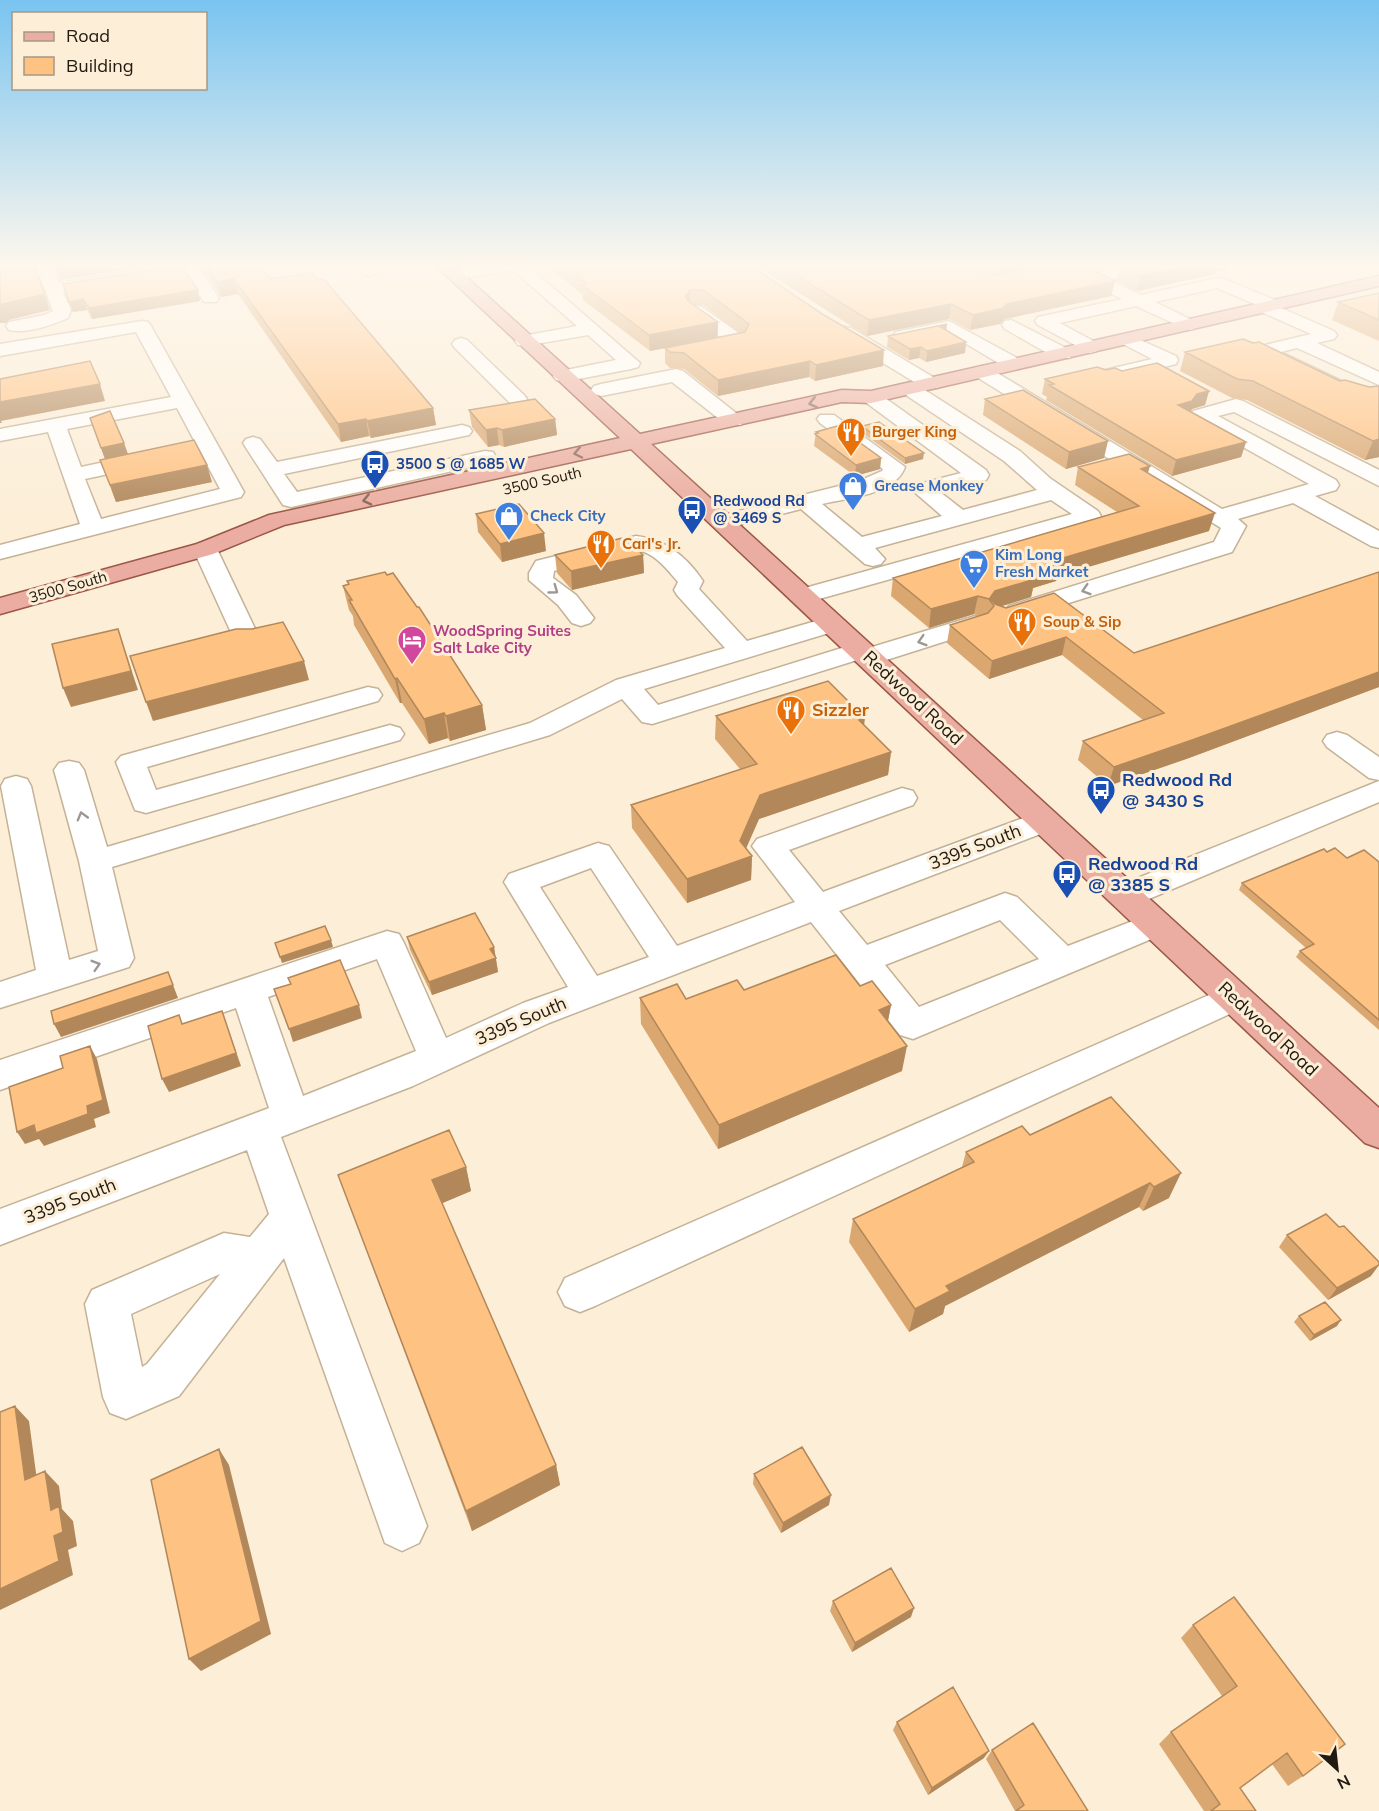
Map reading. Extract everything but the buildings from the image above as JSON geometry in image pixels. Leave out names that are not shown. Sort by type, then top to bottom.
[{"type":"main road","name":"Redwood Road","points":[[535,351],[636,442],[664,455],[723,522],[1379,1132]]},
{"type":"main road","name":"3500 South","points":[[0,606],[206,549],[335,499],[491,464],[636,442],[734,434],[842,396],[871,397],[1075,351]]},
{"type":"main road","name":"3500 South","points":[[772,432],[861,411],[871,397]]},
{"type":"main road","name":"3500 South","points":[[206,549],[289,539],[664,455]]},
{"type":"street","points":[[156,351],[233,492]]},
{"type":"street","points":[[468,351],[517,399]]},
{"type":"street","points":[[617,351],[631,363]]},
{"type":"street","points":[[685,352],[692,351]]},
{"type":"street","points":[[877,351],[931,384]]},
{"type":"street","points":[[991,351],[1014,364]]},
{"type":"street","points":[[1055,351],[1102,376],[1169,360],[1150,351]]},
{"type":"street","points":[[1266,351],[1264,351],[1362,398],[1379,396]]},
{"type":"street","points":[[1317,351],[1379,379]]},
{"type":"street","points":[[563,376],[654,358]]},
{"type":"street","points":[[1149,365],[1179,381]]},
{"type":"street","points":[[982,372],[1234,526],[1224,548],[1002,616]]},
{"type":"street","points":[[583,394],[676,375],[734,434]]},
{"type":"street","points":[[803,596],[1090,516],[1048,488],[1012,456],[910,389]]},
{"type":"street","points":[[871,397],[978,476],[922,490],[959,518]]},
{"type":"street","points":[[1208,397],[1228,407]]},
{"type":"street","points":[[0,435],[183,400]]},
{"type":"street","points":[[1328,485],[1200,415],[1236,405],[1374,477]]},
{"type":"street","points":[[723,522],[885,479],[892,473],[894,467],[827,419]]},
{"type":"street","points":[[0,552],[233,492],[275,476],[460,421],[491,464]]},
{"type":"street","points":[[55,424],[93,528]]},
{"type":"street","points":[[253,443],[291,500],[335,499]]},
{"type":"street","points":[[185,450],[208,446]]},
{"type":"street","points":[[73,475],[163,455]]},
{"type":"street","points":[[1096,470],[1128,462]]},
{"type":"street","points":[[857,546],[959,518],[1048,488],[1075,476]]},
{"type":"street","points":[[1219,517],[1328,485],[1374,477]]},
{"type":"street","points":[[1296,495],[1379,541]]},
{"type":"street","points":[[805,501],[888,572]]},
{"type":"street","points":[[581,618],[567,600],[541,580],[540,573],[545,566],[636,543],[649,543],[658,547],[691,580],[686,590],[742,651]]},
{"type":"street","points":[[206,549],[246,639]]},
{"type":"street","points":[[95,861],[540,729],[626,686],[833,624]]},
{"type":"street","points":[[626,686],[651,716],[975,624]]},
{"type":"street","points":[[368,695],[130,762],[146,803],[390,734]]},
{"type":"street","points":[[1337,741],[1379,771]]},
{"type":"street","points":[[0,995],[117,958],[95,861],[69,770]]},
{"type":"street","points":[[16,786],[55,978]]},
{"type":"street","points":[[1125,896],[1379,791]]},
{"type":"street","points":[[902,798],[768,846],[913,1025],[1156,924]]},
{"type":"street","name":"3395 South","points":[[0,1227],[400,1075],[536,1013],[1044,821]]},
{"type":"street","points":[[590,993],[520,882],[598,854],[670,962]]},
{"type":"street","points":[[861,961],[1005,905],[1063,962]]},
{"type":"street","points":[[0,1076],[387,943],[438,1058]]},
{"type":"street","points":[[248,991],[275,1122],[291,1217],[402,1526]]},
{"type":"street","points":[[580,1292],[1234,997]]},
{"type":"street","points":[[260,1257],[291,1217]]},
{"type":"place","name":"Burger King","points":[[851,458]]},
{"type":"place","name":"3500 S @ 1685 W","points":[[375,490]]},
{"type":"place","name":"Grease Monkey","points":[[853,512]]},
{"type":"place","name":"Redwood Rd @ 3469 S","points":[[692,536]]},
{"type":"place","name":"Check City","points":[[509,542]]},
{"type":"place","name":"Carl's Jr.","points":[[601,570]]},
{"type":"place","name":"Kim Long Fresh Market","points":[[974,590]]},
{"type":"place","name":"Soup & Sip","points":[[1022,648]]},
{"type":"place","name":"WoodSpring Suites Salt Lake City","points":[[412,666]]},
{"type":"place","name":"Sizzler","points":[[791,736]]},
{"type":"place","name":"Redwood Rd @ 3430 S","points":[[1101,816]]},
{"type":"place","name":"Redwood Rd @ 3385 S","points":[[1067,900]]}]
